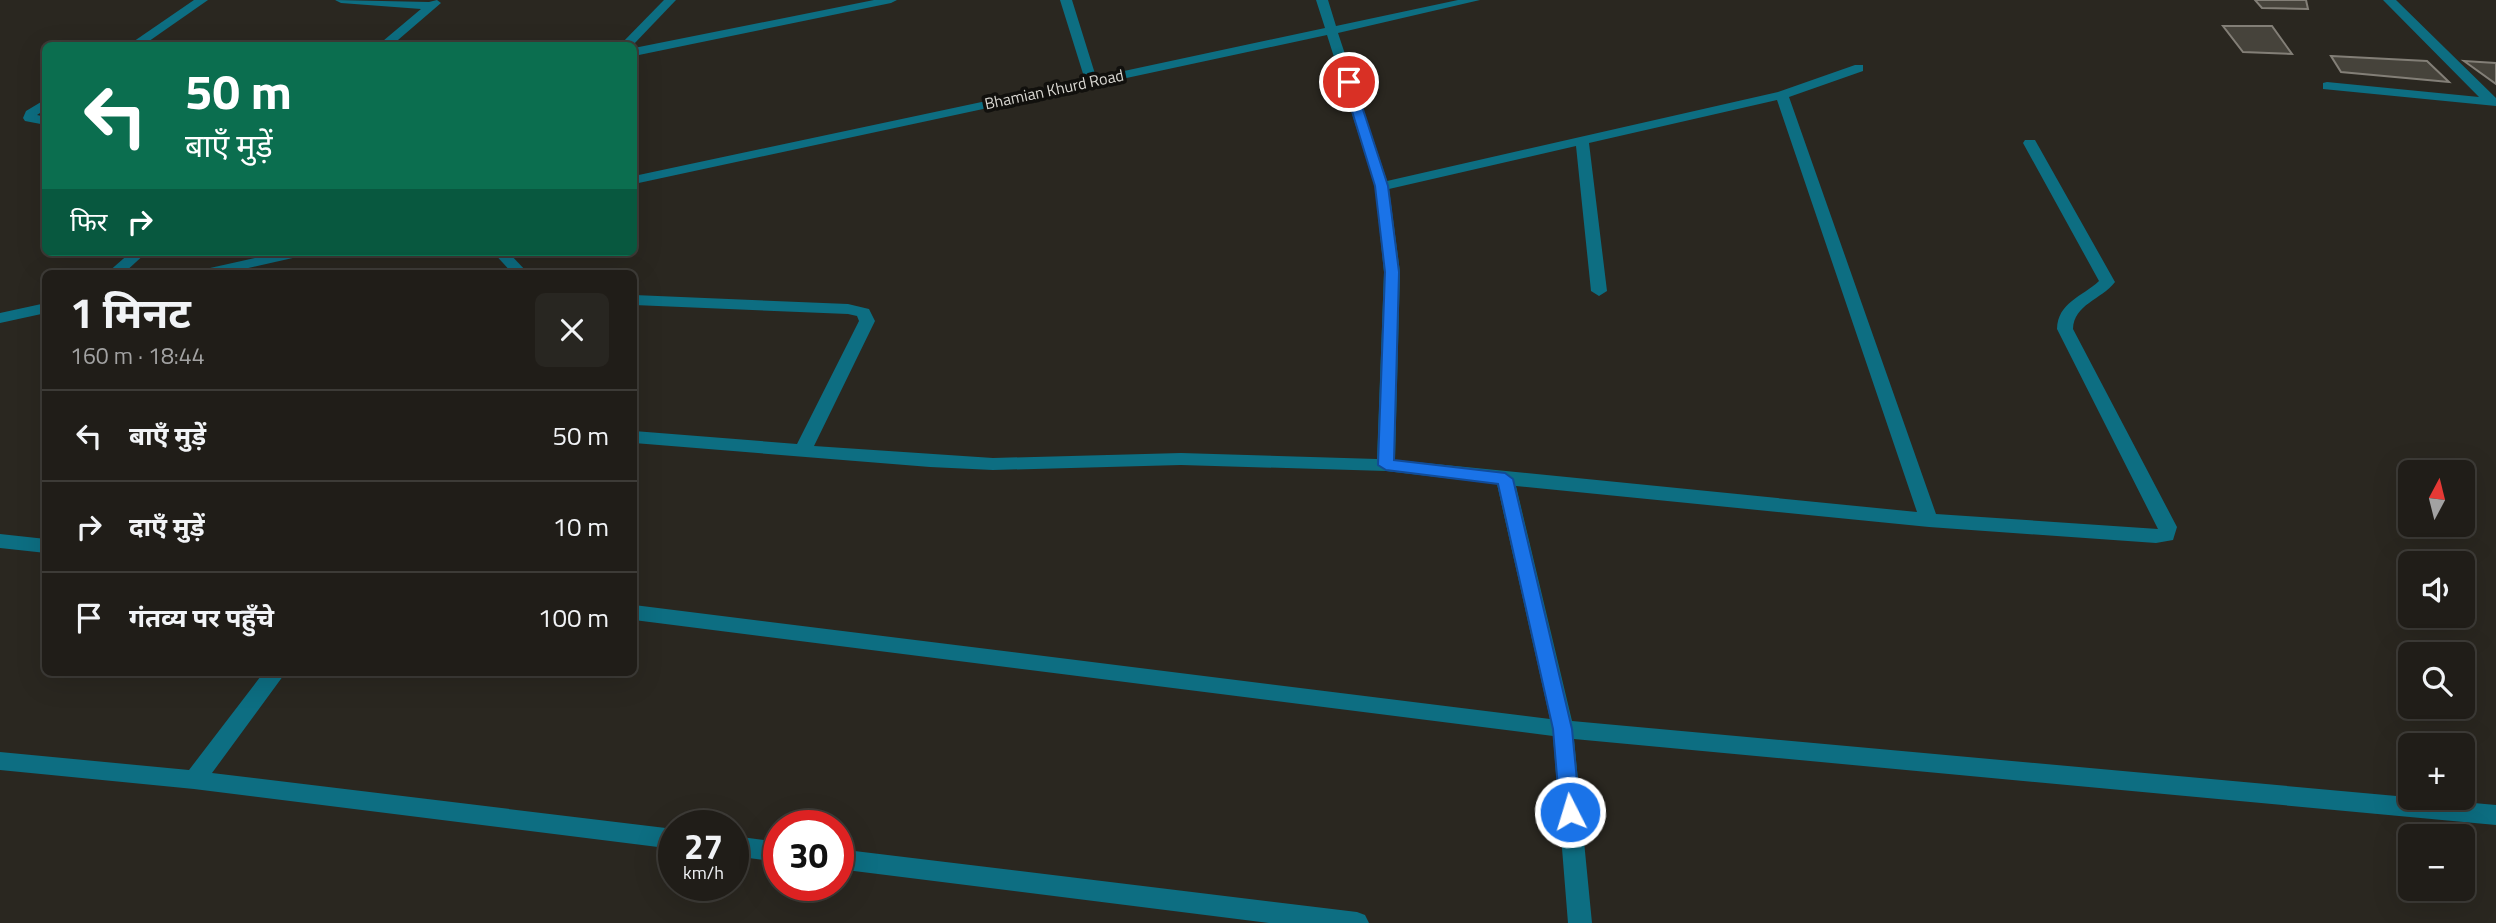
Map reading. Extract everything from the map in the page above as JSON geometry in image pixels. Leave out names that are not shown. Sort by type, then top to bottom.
[{"type":"street","points":[[138,42],[202,0]]},
{"type":"street","points":[[341,0],[435,3]]},
{"type":"street","points":[[629,42],[670,0]]},
{"type":"street","points":[[637,51],[891,0]]},
{"type":"street","points":[[1066,0],[1091,80]]},
{"type":"street","points":[[1322,0],[1381,186],[1392,272],[1386,465]]},
{"type":"street","name":"Bhamian Khurd Road","points":[[637,179],[1474,0]]},
{"type":"street","points":[[2389,0],[2493,101]]},
{"type":"street","points":[[388,42],[435,3]]},
{"type":"street","points":[[1381,186],[1782,95],[1858,68]]},
{"type":"street","points":[[2327,86],[2493,101]]},
{"type":"street","points":[[1782,95],[1929,520]]},
{"type":"street","points":[[42,106],[30,117],[42,120]]},
{"type":"street","points":[[1582,141],[1599,291]]},
{"type":"street","points":[[637,437],[802,452],[993,464],[1181,459],[1386,465],[1929,520],[2156,537],[2168,534],[2168,527],[2065,329],[2064,318],[2070,307],[2107,282],[2030,143]]},
{"type":"street","points":[[119,270],[135,256]]},
{"type":"street","points":[[220,270],[283,256]]},
{"type":"street","points":[[504,256],[517,270]]},
{"type":"street","points":[[637,300],[848,309],[864,312],[867,321],[802,452]]},
{"type":"street","points":[[0,317],[42,309]]},
{"type":"street","points":[[1505,479],[1563,729],[1580,923]]},
{"type":"street","points":[[0,541],[42,546]]},
{"type":"street","points":[[637,613],[1563,729],[2496,816]]},
{"type":"street","points":[[194,780],[273,676]]},
{"type":"street","points":[[0,761],[194,780],[658,837]]},
{"type":"street","points":[[854,861],[1357,923]]},
{"type":"building","points":[[2255,0],[2306,0],[2308,9],[2262,8]]},
{"type":"building","points":[[2223,26],[2272,26],[2292,54],[2243,52]]},
{"type":"building","points":[[2331,56],[2427,61],[2449,82],[2341,72]]},
{"type":"building","points":[[2464,61],[2496,63],[2496,84]]},
{"type":"route","points":[[1349,82],[1381,186],[1392,272],[1386,465],[1505,479],[1563,729],[1570,812]]}]
